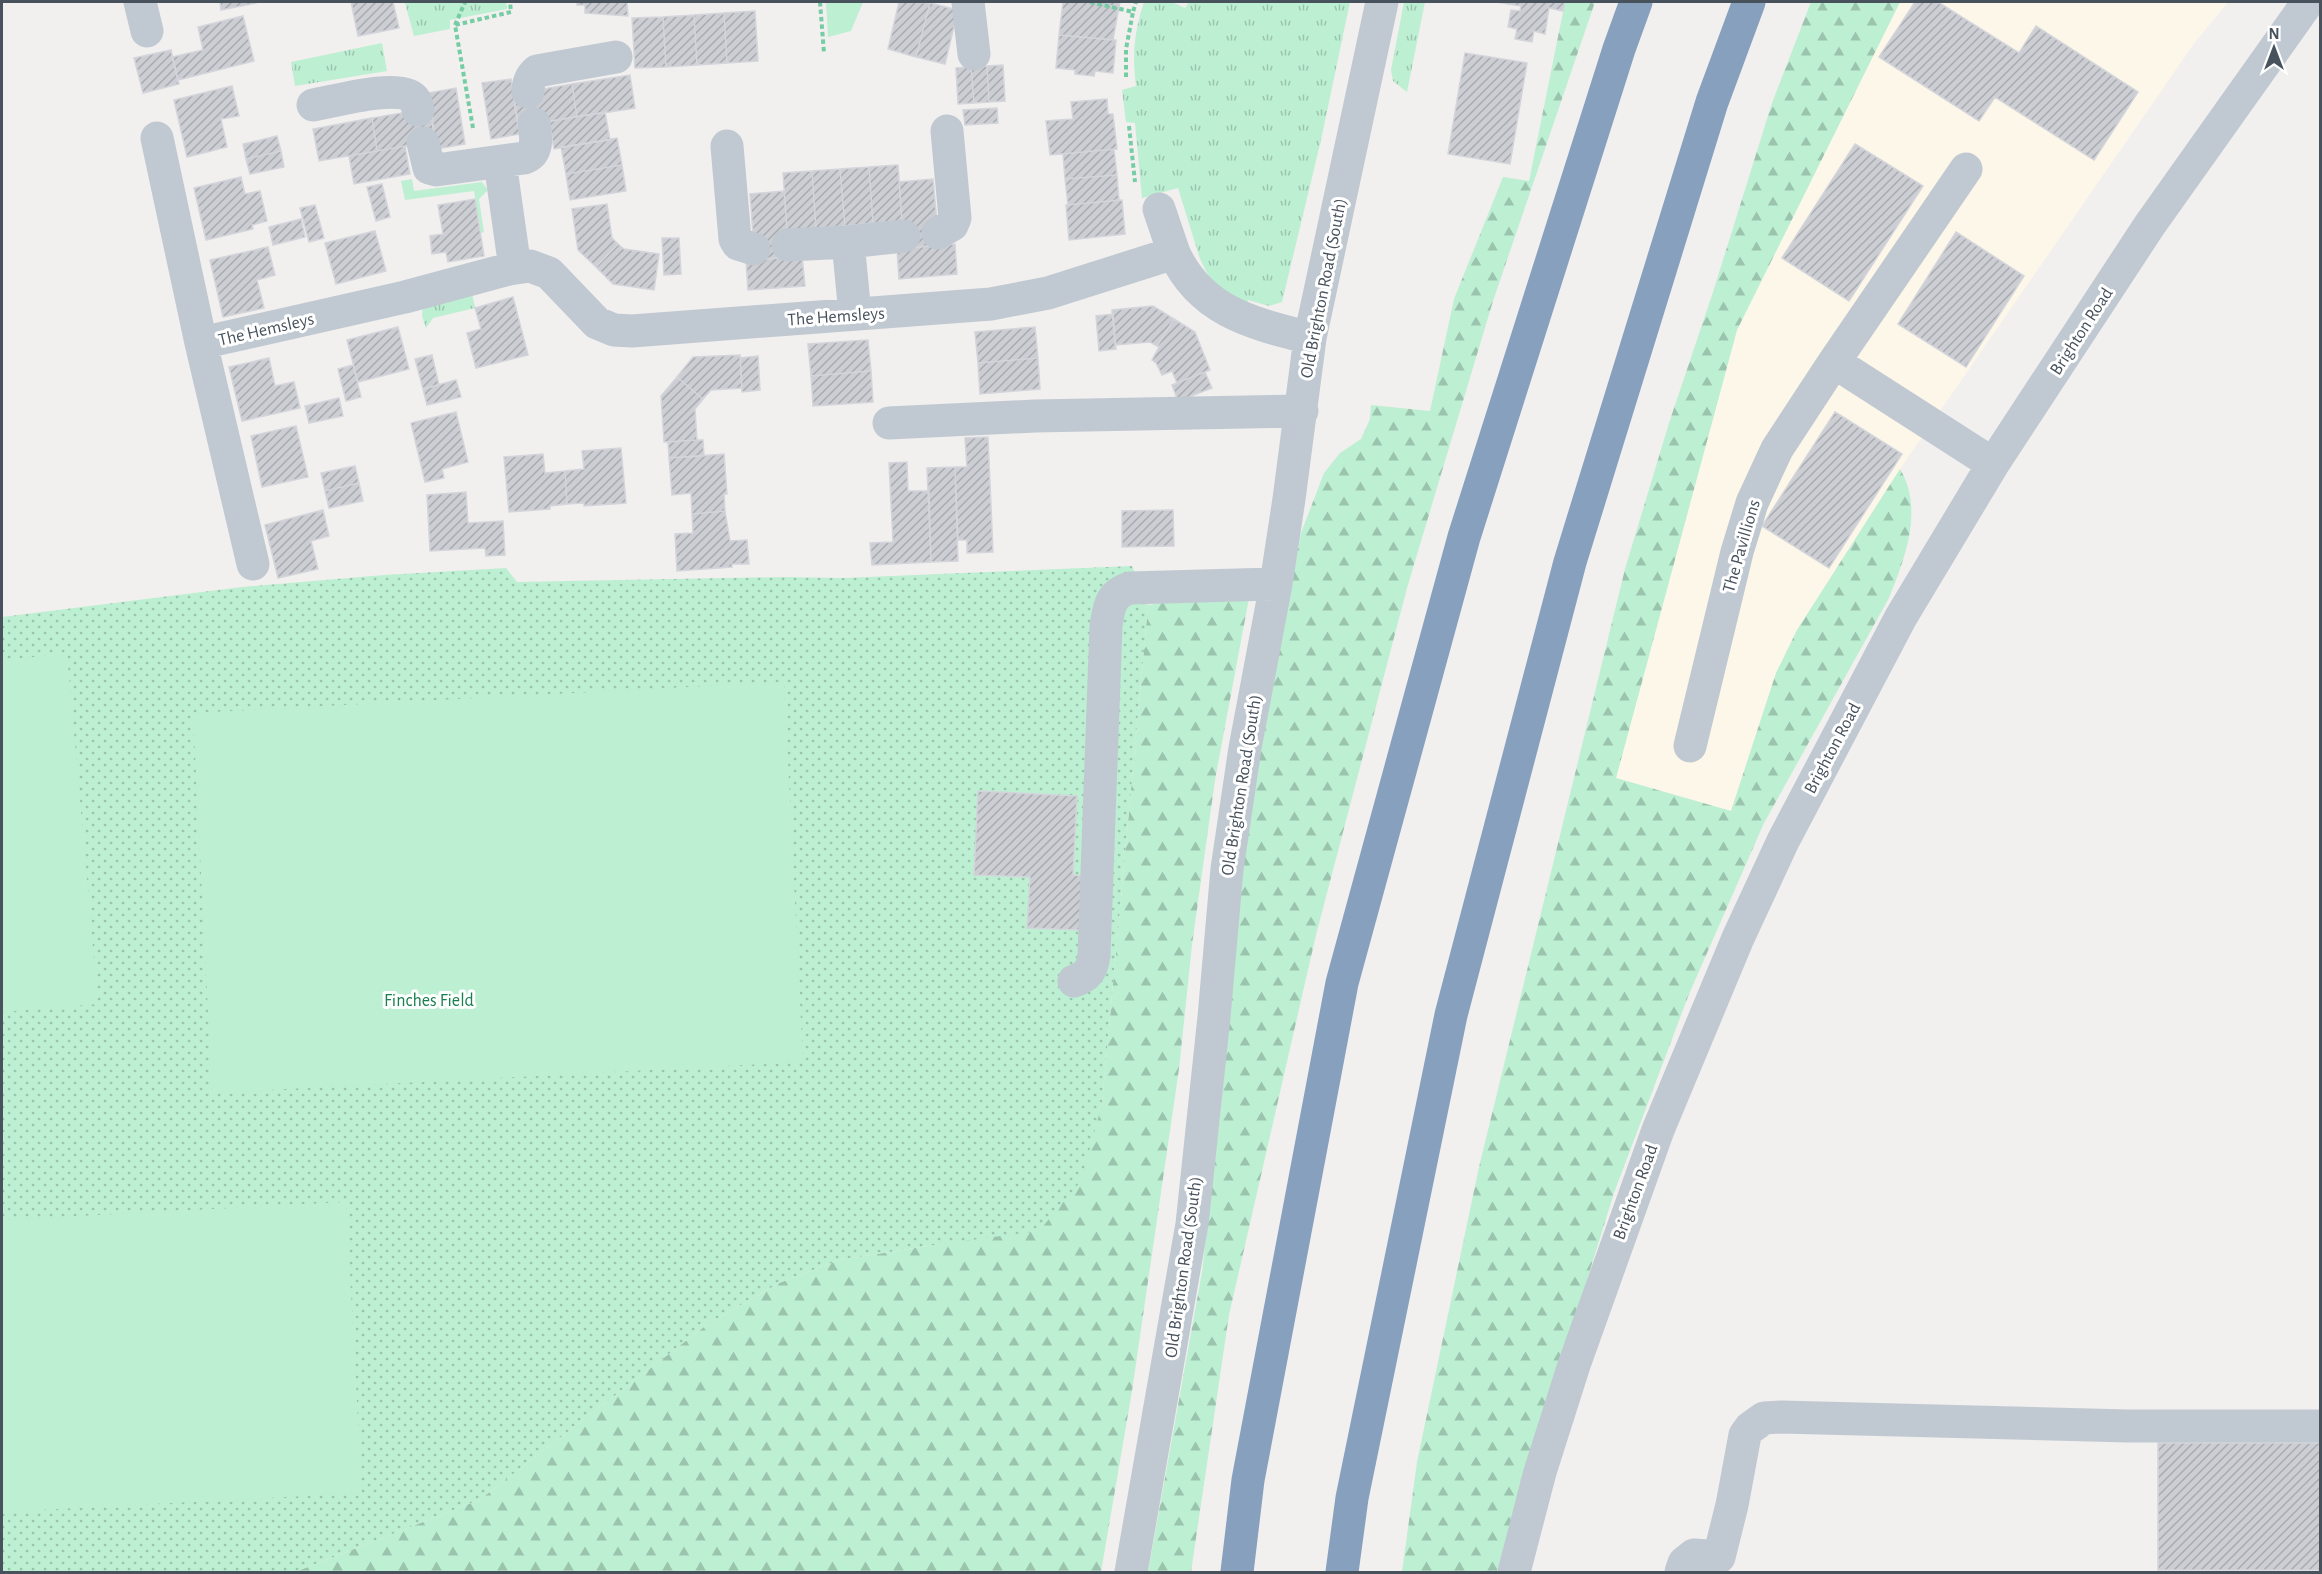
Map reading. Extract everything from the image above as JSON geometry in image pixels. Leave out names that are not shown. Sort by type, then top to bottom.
[{"type":"highway","points":[[1237,1572],[1248,1480],[1342,983],[1464,537],[1636,2]]},
{"type":"highway","points":[[1342,1572],[1352,1498],[1454,1003],[1570,562],[1712,102],[1749,2]]},
{"type":"street","points":[[968,2],[974,54]]},
{"type":"street","name":"Old Brighton Road (South)","points":[[1131,1572],[1192,1224],[1227,869],[1245,748],[1276,584],[1302,411],[1310,338],[1382,2]]},
{"type":"street","name":"Brighton Road","points":[[1514,1572],[1550,1441],[1593,1307],[1658,1130],[1738,938],[1783,841],[1901,617],[1993,464],[2149,226],[2308,2]]},
{"type":"street","points":[[528,92],[528,84],[532,75],[537,71],[616,57]]},
{"type":"street","points":[[313,105],[392,92],[408,94],[414,98],[418,110]]},
{"type":"street","points":[[423,143],[429,168],[443,170],[501,162],[531,156],[535,150],[534,124]]},
{"type":"street","points":[[938,233],[952,225],[955,218],[947,130]]},
{"type":"street","points":[[157,138],[201,344]]},
{"type":"street","points":[[727,146],[735,239],[738,244],[754,249]]},
{"type":"street","points":[[501,162],[516,267]]},
{"type":"street","name":"The Pavillions","points":[[1690,746],[1737,552],[1752,503],[1777,449],[1833,362],[1966,169]]},
{"type":"street","points":[[1159,209],[1174,253],[1195,286],[1220,308],[1264,326],[1310,338]]},
{"type":"street","points":[[788,245],[904,236]]},
{"type":"street","points":[[848,242],[855,314]]},
{"type":"street","name":"The Hemsleys","points":[[253,564],[201,344],[405,297],[516,267],[530,266],[549,273],[597,323],[614,330],[632,331],[922,310],[1021,299],[1048,293],[1174,253]]},
{"type":"street","points":[[1833,362],[1993,464]]},
{"type":"street","points":[[889,423],[1035,416],[1302,411]]},
{"type":"street","points":[[1074,981],[1084,977],[1092,969],[1094,955],[1106,626],[1112,599],[1119,591],[1130,588],[1276,584]]},
{"type":"street","points":[[1681,1572],[1684,1563],[1694,1555],[1719,1557],[1732,1505],[1742,1443],[1750,1428],[1764,1418],[2128,1426],[2320,1426]]},
{"type":"path","points":[[465,2],[454,25],[501,162]]},
{"type":"path","points":[[454,25],[511,12],[510,2]]},
{"type":"path","points":[[820,2],[824,53]]},
{"type":"path","points":[[1090,2],[1133,12]]},
{"type":"path","points":[[1126,77],[1127,39],[1136,2]]},
{"type":"shaded area","points":[[1900,2],[2228,2],[2193,45],[1900,469],[1797,630],[1776,673],[1731,811],[1616,778],[1737,330]]},
{"type":"green space","points":[[506,2],[507,9],[450,20],[450,29],[414,36],[405,3]]},
{"type":"green space","points":[[826,2],[863,2],[851,31],[828,37]]},
{"type":"green space","points":[[1144,2],[1172,2],[1185,8],[1189,2],[1350,2],[1321,140],[1282,302],[1269,306],[1248,300],[1245,308],[1210,279],[1200,259],[1178,188],[1142,198],[1135,123],[1126,122],[1122,90],[1136,86],[1135,44]]},
{"type":"green space","points":[[1404,2],[1425,2],[1407,92],[1393,81],[1391,70]]},
{"type":"green space","points":[[1565,2],[1595,2],[1493,301],[1407,588],[1316,935],[1229,1315],[1191,1572],[1148,1572],[1202,1272],[1221,1107],[1242,876],[1256,769],[1301,533],[1324,473],[1340,453],[1361,439],[1370,419],[1371,405],[1430,411],[1454,299],[1503,177],[1529,181]]},
{"type":"green space","points":[[1811,2],[1900,2],[1737,330],[1616,778],[1731,811],[1776,673],[1797,630],[1900,469],[1911,500],[1910,534],[1906,550],[1889,598],[1764,823],[1689,994],[1614,1193],[1497,1572],[1402,1572],[1417,1462],[1479,1167],[1625,569],[1669,423],[1772,103]]},
{"type":"green space","points":[[382,43],[387,71],[295,86],[291,62]]},
{"type":"green space","points":[[412,179],[414,191],[482,182],[488,190],[479,199],[484,232],[481,233],[474,191],[405,200],[401,181]]},
{"type":"green space","points":[[472,293],[475,308],[433,318],[426,328],[422,316],[423,305]]},
{"type":"green space","name":"Finches Field","points":[[1132,566],[1148,605],[1102,1104],[1081,1181],[1039,1231],[839,1260],[779,1283],[709,1323],[479,1500],[295,1572],[2,1572],[2,617],[242,587],[506,568],[517,582],[843,578]]},
{"type":"green space","points":[[1249,598],[1215,780],[1192,945],[1179,1069],[1132,1391],[1101,1572],[295,1572],[479,1500],[709,1323],[779,1283],[839,1260],[934,1245],[1102,1104],[1148,605],[1192,599]]},
{"type":"green space","points":[[67,654],[98,1004],[2,1012],[2,660]]},
{"type":"green space","points":[[784,682],[803,1062],[212,1093],[193,713]]},
{"type":"green space","points":[[346,1202],[362,1493],[2,1512],[2,1220]]},
{"type":"building","points":[[220,2],[256,2],[256,3],[221,10]]},
{"type":"building","points":[[351,2],[393,2],[399,28],[358,36]]},
{"type":"building","points":[[577,2],[627,2],[628,16],[585,13],[585,5],[577,5]]},
{"type":"building","points":[[899,2],[930,3],[916,57],[888,49]]},
{"type":"building","points":[[1063,2],[1090,2],[1119,7],[1113,40],[1059,35]]},
{"type":"building","points":[[1090,2],[1120,2],[1119,7]]},
{"type":"building","points":[[1496,2],[1565,2],[1563,11],[1549,8],[1545,34],[1534,31],[1532,42],[1515,39],[1517,29],[1508,27],[1511,10],[1520,11],[1521,6]]},
{"type":"building","points":[[1915,2],[1938,2],[2019,53],[2036,26],[2138,92],[2094,160],[1995,97],[1979,121],[1879,57]]},
{"type":"building","points":[[930,3],[958,10],[945,64],[916,57]]},
{"type":"building","points":[[755,11],[758,61],[727,63],[724,13]]},
{"type":"building","points":[[724,13],[727,63],[697,65],[694,15]]},
{"type":"building","points":[[694,15],[697,65],[666,67],[663,17]]},
{"type":"building","points":[[243,16],[254,61],[178,80],[172,57],[203,50],[198,27]]},
{"type":"building","points":[[663,17],[666,67],[635,68],[632,18]]},
{"type":"building","points":[[1059,35],[1116,40],[1113,73],[1095,71],[1094,76],[1075,74],[1075,70],[1056,68]]},
{"type":"building","points":[[171,50],[179,84],[143,93],[134,58]]},
{"type":"building","points":[[1465,53],[1527,63],[1510,164],[1448,154]]},
{"type":"building","points":[[1003,65],[1005,101],[989,102],[987,66]]},
{"type":"building","points":[[987,66],[989,102],[974,103],[971,67]]},
{"type":"building","points":[[971,67],[974,103],[958,104],[956,68]]},
{"type":"building","points":[[630,75],[635,108],[577,117],[572,84]]},
{"type":"building","points":[[511,79],[520,134],[491,139],[482,83]]},
{"type":"building","points":[[572,84],[577,117],[518,127],[513,94]]},
{"type":"building","points":[[232,86],[239,116],[221,119],[227,147],[187,157],[174,100]]},
{"type":"building","points":[[456,88],[465,144],[437,149],[428,93]]},
{"type":"building","points":[[1107,99],[1108,114],[1113,114],[1117,149],[1050,155],[1046,121],[1073,119],[1071,102]]},
{"type":"building","points":[[430,108],[435,141],[377,151],[372,118]]},
{"type":"building","points":[[997,108],[998,123],[965,125],[963,110]]},
{"type":"building","points":[[605,112],[610,140],[554,149],[549,121]]},
{"type":"building","points":[[372,118],[377,151],[319,161],[313,129]]},
{"type":"building","points":[[277,136],[281,151],[246,159],[243,144]]},
{"type":"building","points":[[617,138],[622,165],[566,174],[561,147]]},
{"type":"building","points":[[1855,144],[1923,186],[1849,301],[1782,258]]},
{"type":"building","points":[[405,146],[410,174],[354,184],[349,156]]},
{"type":"building","points":[[1114,149],[1117,175],[1065,179],[1063,154]]},
{"type":"building","points":[[281,151],[284,167],[250,174],[246,159]]},
{"type":"building","points":[[622,165],[626,191],[570,200],[566,174]]},
{"type":"building","points":[[898,165],[902,221],[873,223],[869,167]]},
{"type":"building","points":[[869,167],[873,223],[845,226],[840,169]]},
{"type":"building","points":[[840,169],[845,226],[816,228],[812,171]]},
{"type":"building","points":[[812,171],[816,228],[787,230],[783,173]]},
{"type":"building","points":[[1117,175],[1119,200],[1068,205],[1065,179]]},
{"type":"building","points":[[241,177],[245,194],[260,191],[267,221],[252,225],[253,229],[206,240],[194,188]]},
{"type":"building","points":[[933,179],[939,245],[904,248],[899,182]]},
{"type":"building","points":[[382,184],[390,217],[376,221],[367,187]]},
{"type":"building","points":[[784,191],[789,257],[755,260],[750,194]]},
{"type":"building","points":[[475,199],[484,256],[448,262],[446,252],[432,254],[430,236],[443,234],[438,205]]},
{"type":"building","points":[[1122,200],[1125,234],[1069,240],[1066,205]]},
{"type":"building","points":[[607,204],[612,238],[618,244],[596,267],[578,250],[572,209]]},
{"type":"building","points":[[315,205],[324,238],[309,242],[300,208]]},
{"type":"building","points":[[301,219],[305,237],[273,245],[269,227]]},
{"type":"building","points":[[375,231],[386,271],[336,284],[325,243]]},
{"type":"building","points":[[1956,232],[2024,276],[1966,367],[1898,324]]},
{"type":"building","points":[[662,238],[679,238],[681,274],[664,275]]},
{"type":"building","points":[[618,244],[624,249],[659,254],[654,290],[613,284],[596,267]]},
{"type":"building","points":[[955,244],[957,274],[899,279],[897,249]]},
{"type":"building","points":[[268,247],[275,275],[257,280],[264,308],[223,317],[210,260]]},
{"type":"building","points":[[802,256],[805,286],[748,290],[746,260]]},
{"type":"building","points":[[513,297],[528,355],[476,368],[467,333],[481,329],[475,308]]},
{"type":"building","points":[[1153,306],[1174,319],[1157,346],[1150,342],[1115,345],[1112,310]]},
{"type":"building","points":[[1113,314],[1116,349],[1099,351],[1096,316]]},
{"type":"building","points":[[1174,319],[1195,332],[1210,370],[1177,383],[1172,371],[1162,375],[1152,360],[1159,347],[1157,346]]},
{"type":"building","points":[[398,327],[409,369],[358,382],[347,340]]},
{"type":"building","points":[[1035,327],[1038,358],[978,363],[975,332]]},
{"type":"building","points":[[868,340],[871,371],[811,376],[808,344]]},
{"type":"building","points":[[432,355],[439,385],[423,389],[415,359]]},
{"type":"building","points":[[740,355],[742,388],[711,390],[703,399],[677,377],[693,357]]},
{"type":"building","points":[[758,356],[760,390],[742,392],[740,358]]},
{"type":"building","points":[[269,358],[275,386],[294,382],[300,408],[242,421],[229,367]]},
{"type":"building","points":[[1038,358],[1040,389],[980,394],[978,363]]},
{"type":"building","points":[[353,365],[361,397],[346,401],[338,369]]},
{"type":"building","points":[[871,371],[873,402],[813,406],[811,376]]},
{"type":"building","points":[[1205,372],[1212,388],[1178,401],[1172,385]]},
{"type":"building","points":[[677,377],[703,399],[695,409],[697,440],[664,442],[661,396]]},
{"type":"building","points":[[456,380],[461,397],[427,405],[423,389]]},
{"type":"building","points":[[339,398],[343,416],[309,423],[305,406]]},
{"type":"building","points":[[456,412],[468,462],[442,469],[444,478],[425,482],[411,423]]},
{"type":"building","points":[[1835,412],[1902,454],[1829,568],[1762,526]]},
{"type":"building","points":[[296,426],[308,477],[262,487],[251,436]]},
{"type":"building","points":[[988,437],[993,552],[967,553],[967,540],[958,540],[955,467],[967,467],[965,438]]},
{"type":"building","points":[[703,440],[704,456],[669,458],[668,442]]},
{"type":"building","points":[[621,448],[626,503],[584,506],[584,503],[567,504],[565,471],[584,469],[582,451]]},
{"type":"building","points":[[543,454],[545,473],[565,471],[567,504],[550,506],[550,509],[509,512],[504,457]]},
{"type":"building","points":[[724,454],[727,494],[724,494],[725,511],[692,514],[691,493],[672,495],[669,458]]},
{"type":"building","points":[[907,462],[908,491],[929,491],[931,562],[872,565],[870,543],[893,542],[889,463]]},
{"type":"building","points":[[355,466],[359,483],[325,491],[321,473]]},
{"type":"building","points":[[955,467],[958,561],[931,562],[927,468]]},
{"type":"building","points":[[359,483],[363,501],[329,508],[325,491]]},
{"type":"building","points":[[466,492],[468,523],[503,521],[505,555],[486,556],[485,548],[430,551],[427,495]]},
{"type":"building","points":[[323,510],[329,536],[311,541],[318,569],[278,578],[265,525]]},
{"type":"building","points":[[1173,510],[1174,546],[1122,547],[1122,511]]},
{"type":"building","points":[[725,511],[730,541],[747,540],[749,564],[677,571],[675,534],[693,533],[692,514]]},
{"type":"building","points":[[978,791],[1077,796],[1073,875],[1084,876],[1081,930],[1027,928],[1030,877],[974,875]]},
{"type":"building","points":[[2158,1443],[2320,1443],[2320,1570],[2158,1570]]}]
